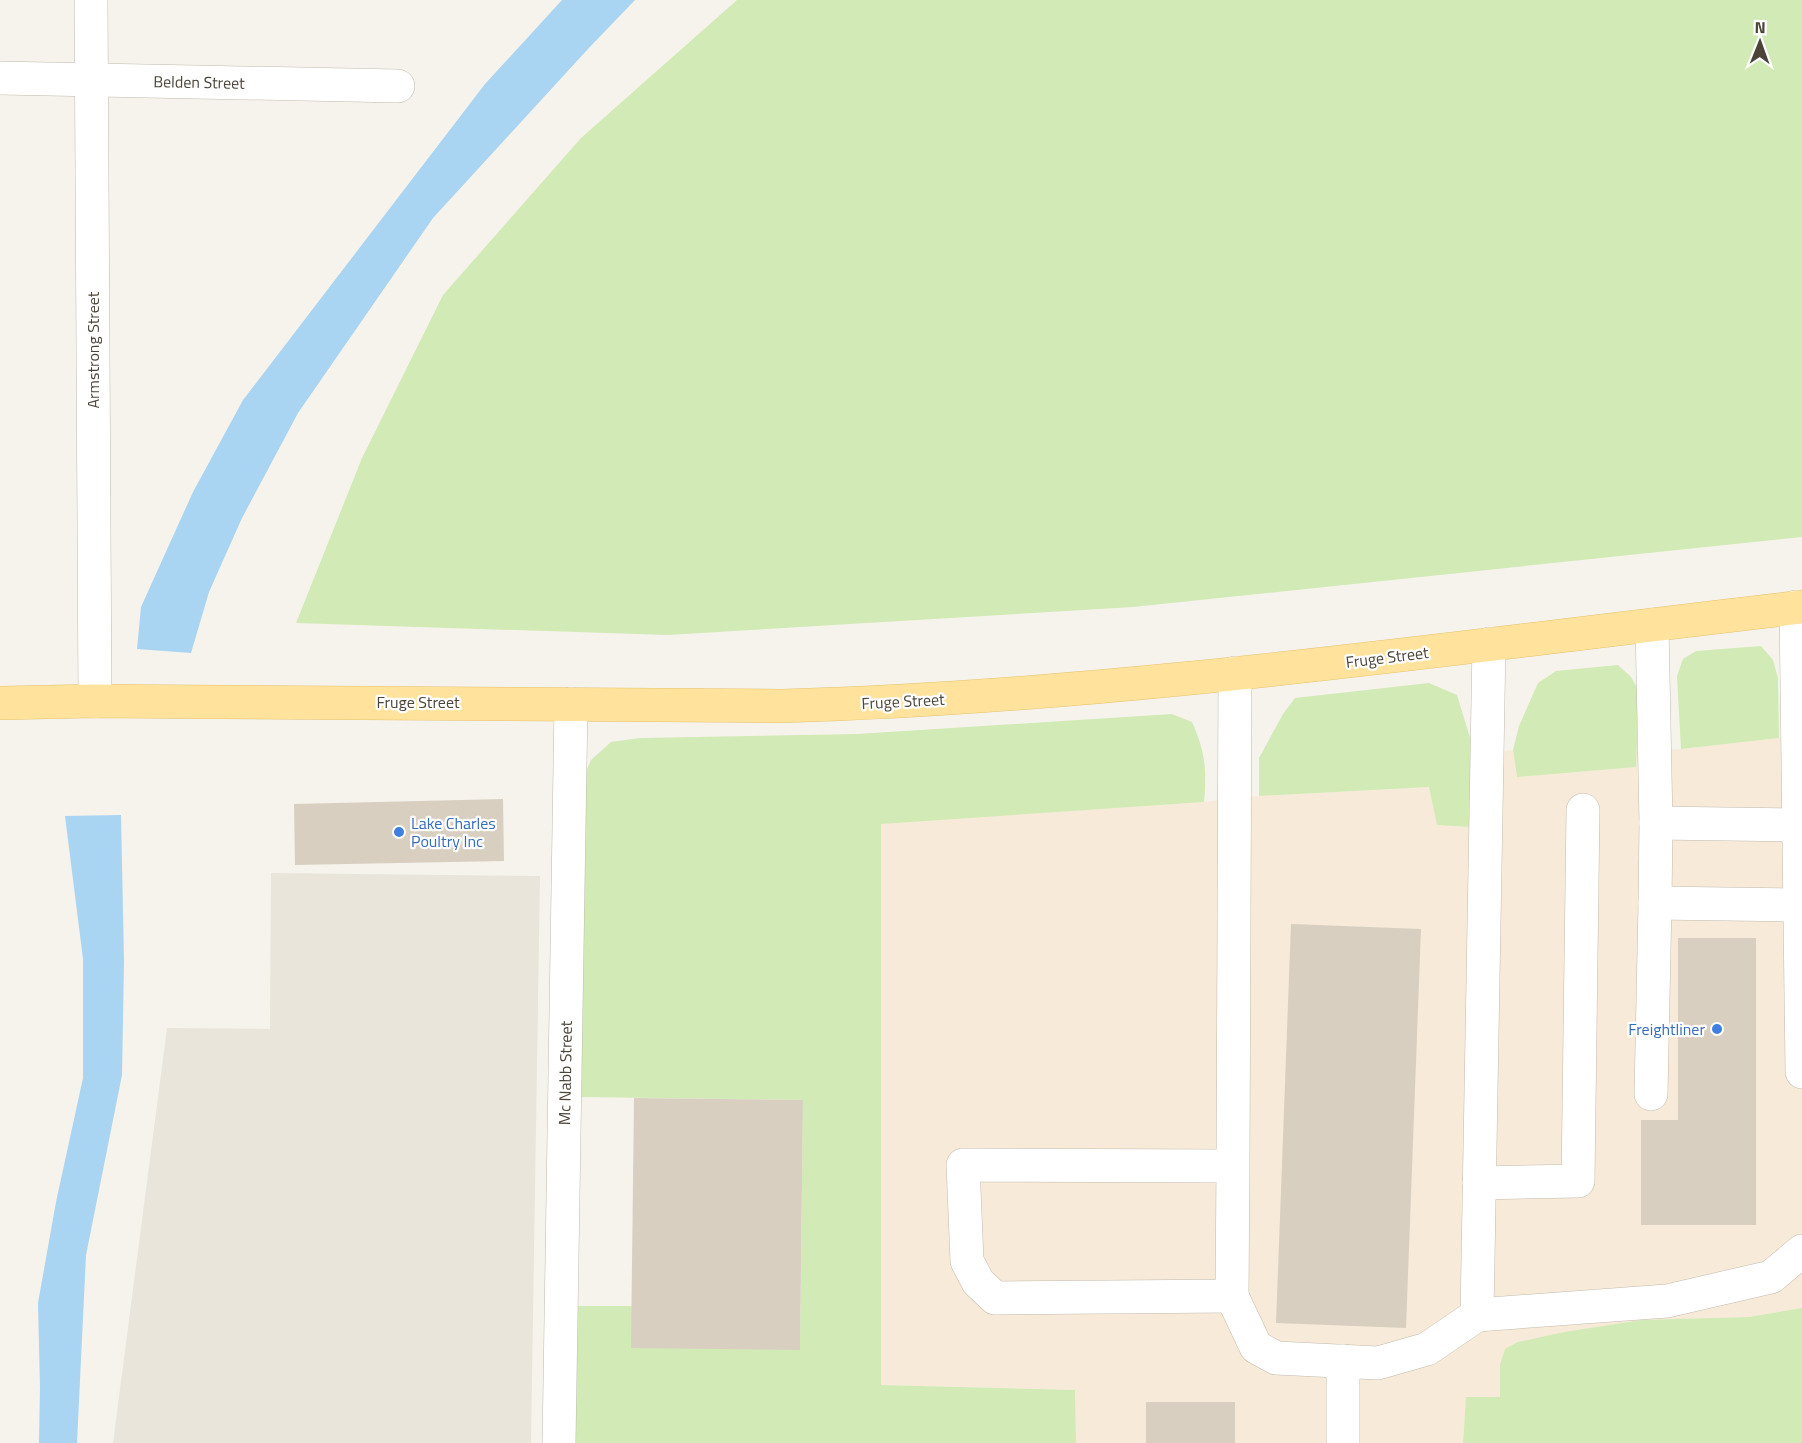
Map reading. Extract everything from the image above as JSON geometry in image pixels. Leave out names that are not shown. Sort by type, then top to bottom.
[{"type":"main road","name":"Fruge Street","points":[[0,703],[95,701],[782,705],[874,703],[999,695],[1402,656],[1799,607]]},
{"type":"street","name":"Armstrong Street","points":[[91,0],[95,701]]},
{"type":"street","name":"Belden Street","points":[[0,78],[398,86]]},
{"type":"street","points":[[1799,607],[1798,825],[1802,1072]]},
{"type":"street","points":[[1651,1094],[1656,823],[1652,625]]},
{"type":"street","points":[[1477,1315],[1489,644]]},
{"type":"street","points":[[1235,673],[1232,1296],[1256,1347],[1276,1358],[1378,1363],[1427,1349],[1477,1315],[1667,1301],[1771,1277],[1802,1251]]},
{"type":"street","name":"Mc Nabb Street","points":[[559,1443],[571,704]]},
{"type":"street","points":[[1479,1183],[1578,1181],[1583,810]]},
{"type":"street","points":[[1656,823],[1798,825]]},
{"type":"street","points":[[1655,903],[1800,905]]},
{"type":"street","points":[[1232,1296],[995,1298],[978,1282],[967,1261],[963,1165],[1233,1166]]},
{"type":"street","points":[[1343,1361],[1343,1443]]},
{"type":"shaded area","points":[[1802,733],[1802,1308],[1749,1317],[1641,1320],[1518,1342],[1500,1365],[1500,1398],[1466,1397],[1463,1443],[1076,1443],[1075,1390],[881,1385],[881,823],[1204,802],[1259,796],[1430,787],[1475,754],[1513,750],[1517,777],[1635,767],[1637,751],[1681,749],[1779,738]]},
{"type":"shaded area","points":[[271,873],[540,876],[531,1443],[113,1443],[167,1028],[270,1029]]},
{"type":"green space","points":[[737,0],[1802,0],[1802,537],[1133,607],[668,635],[296,623],[362,458],[443,295],[581,138]]},
{"type":"green space","points":[[1761,646],[1773,660],[1778,678],[1779,738],[1681,749],[1677,676],[1683,659],[1696,651]]},
{"type":"green space","points":[[1618,665],[1631,677],[1639,691],[1636,767],[1517,777],[1513,750],[1519,726],[1538,683],[1556,671]]},
{"type":"green space","points":[[1429,683],[1457,695],[1475,754],[1471,827],[1437,825],[1429,787],[1259,796],[1259,758],[1283,714],[1295,698]]},
{"type":"green space","points":[[1172,714],[1192,722],[1196,732],[1204,760],[1204,802],[881,824],[881,1385],[1075,1390],[1076,1443],[574,1443],[575,1306],[632,1306],[800,1349],[803,1100],[580,1097],[583,778],[591,760],[611,742],[640,738],[857,734]]},
{"type":"green space","points":[[1802,1308],[1802,1443],[1463,1443],[1466,1397],[1500,1397],[1500,1365],[1505,1349],[1518,1342],[1641,1320],[1749,1317]]},
{"type":"water","points":[[562,0],[635,0],[433,218],[298,413],[242,518],[209,592],[191,653],[137,649],[141,607],[193,492],[243,400],[485,84]]},
{"type":"water","points":[[121,815],[124,961],[122,1075],[86,1255],[77,1443],[39,1443],[38,1303],[56,1202],[83,1078],[83,959],[65,816]]},
{"type":"building","name":"Lake Charles Poultry Inc","points":[[503,799],[504,861],[295,865],[294,804]]},
{"type":"building","points":[[1291,924],[1421,929],[1406,1328],[1276,1323]]},
{"type":"building","name":"Freightliner","points":[[1678,938],[1756,938],[1756,1225],[1641,1225],[1641,1120],[1678,1120]]},
{"type":"building","points":[[634,1098],[803,1100],[800,1350],[631,1348]]},
{"type":"building","points":[[1146,1402],[1235,1402],[1235,1443],[1146,1443]]},
{"type":"place","name":"Lake Charles Poultry Inc","points":[[399,832]]},
{"type":"place","name":"Freightliner","points":[[1717,1029]]}]
